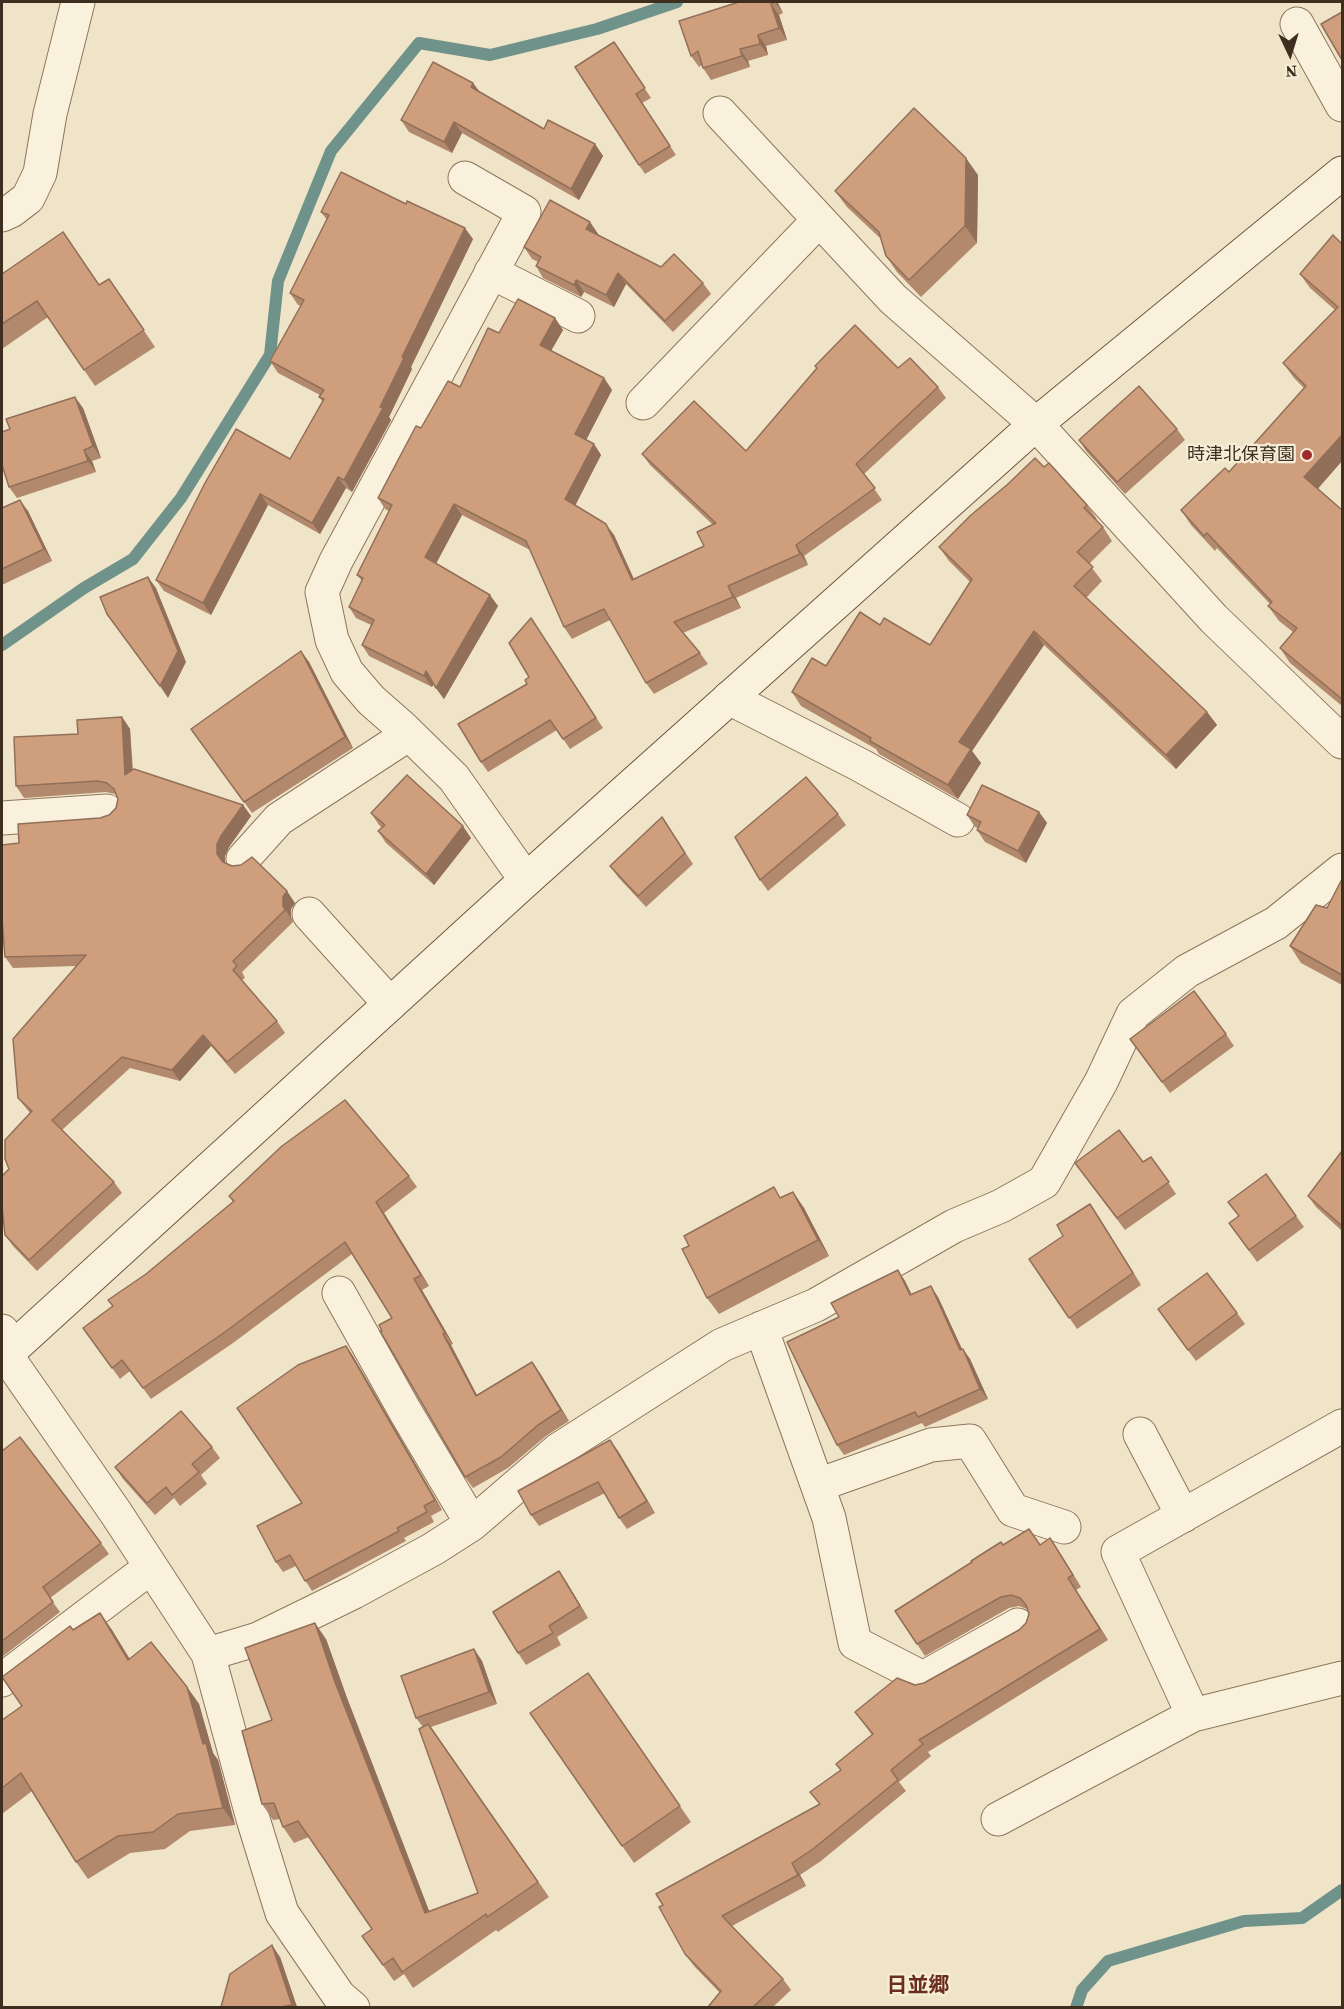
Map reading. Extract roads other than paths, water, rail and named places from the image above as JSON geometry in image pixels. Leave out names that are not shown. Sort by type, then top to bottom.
[{"type":"street","points":[[2,215],[28,198],[40,173],[50,114],[78,2]]},
{"type":"street","points":[[1297,24],[1342,105]]},
{"type":"street","points":[[720,113],[893,299],[1036,424],[1214,619],[1342,742]]},
{"type":"street","points":[[353,2007],[339,1996],[282,1913],[253,1819],[208,1654],[3,1348],[1036,424],[1342,173]]},
{"type":"street","points":[[465,178],[524,212],[336,561],[322,592],[332,640],[347,672],[371,700],[454,778],[526,880]]},
{"type":"street","points":[[643,403],[819,219]]},
{"type":"street","points":[[491,272],[578,316]]},
{"type":"street","points":[[729,698],[860,765],[957,819]]},
{"type":"street","points":[[243,858],[279,819],[409,734]]},
{"type":"street","points":[[2,818],[107,811]]},
{"type":"street","points":[[208,1654],[258,1639],[354,1592],[433,1549],[472,1524],[558,1450],[722,1345],[816,1305],[954,1226],[1001,1206],[1044,1182],[1101,1082],[1133,1014],[1187,971],[1276,923],[1342,870]]},
{"type":"street","points":[[309,914],[390,1004]]},
{"type":"street","points":[[339,1293],[472,1524]]},
{"type":"street","points":[[761,1328],[829,1518],[855,1643],[923,1678],[1018,1625]]},
{"type":"street","points":[[1193,1714],[1118,1552],[1342,1426]]},
{"type":"street","points":[[1140,1434],[1183,1516]]},
{"type":"street","points":[[818,1485],[931,1446],[970,1441],[1013,1510],[1064,1527]]},
{"type":"street","points":[[2,1680],[151,1567]]},
{"type":"street","points":[[998,1819],[1193,1714],[1342,1678]]},
{"type":"waterway","points":[[2,645],[84,588],[133,559],[181,498],[270,355],[278,281],[331,151],[419,43],[490,55],[597,29],[677,2]]},
{"type":"waterway","points":[[1076,2008],[1082,1990],[1108,1961],[1244,1921],[1302,1918],[1342,1890]]},
{"type":"place","name":"時津北保育園","points":[[1307,455]]},
{"type":"district","name":"日並郷","points":[[918,1987]]}]
